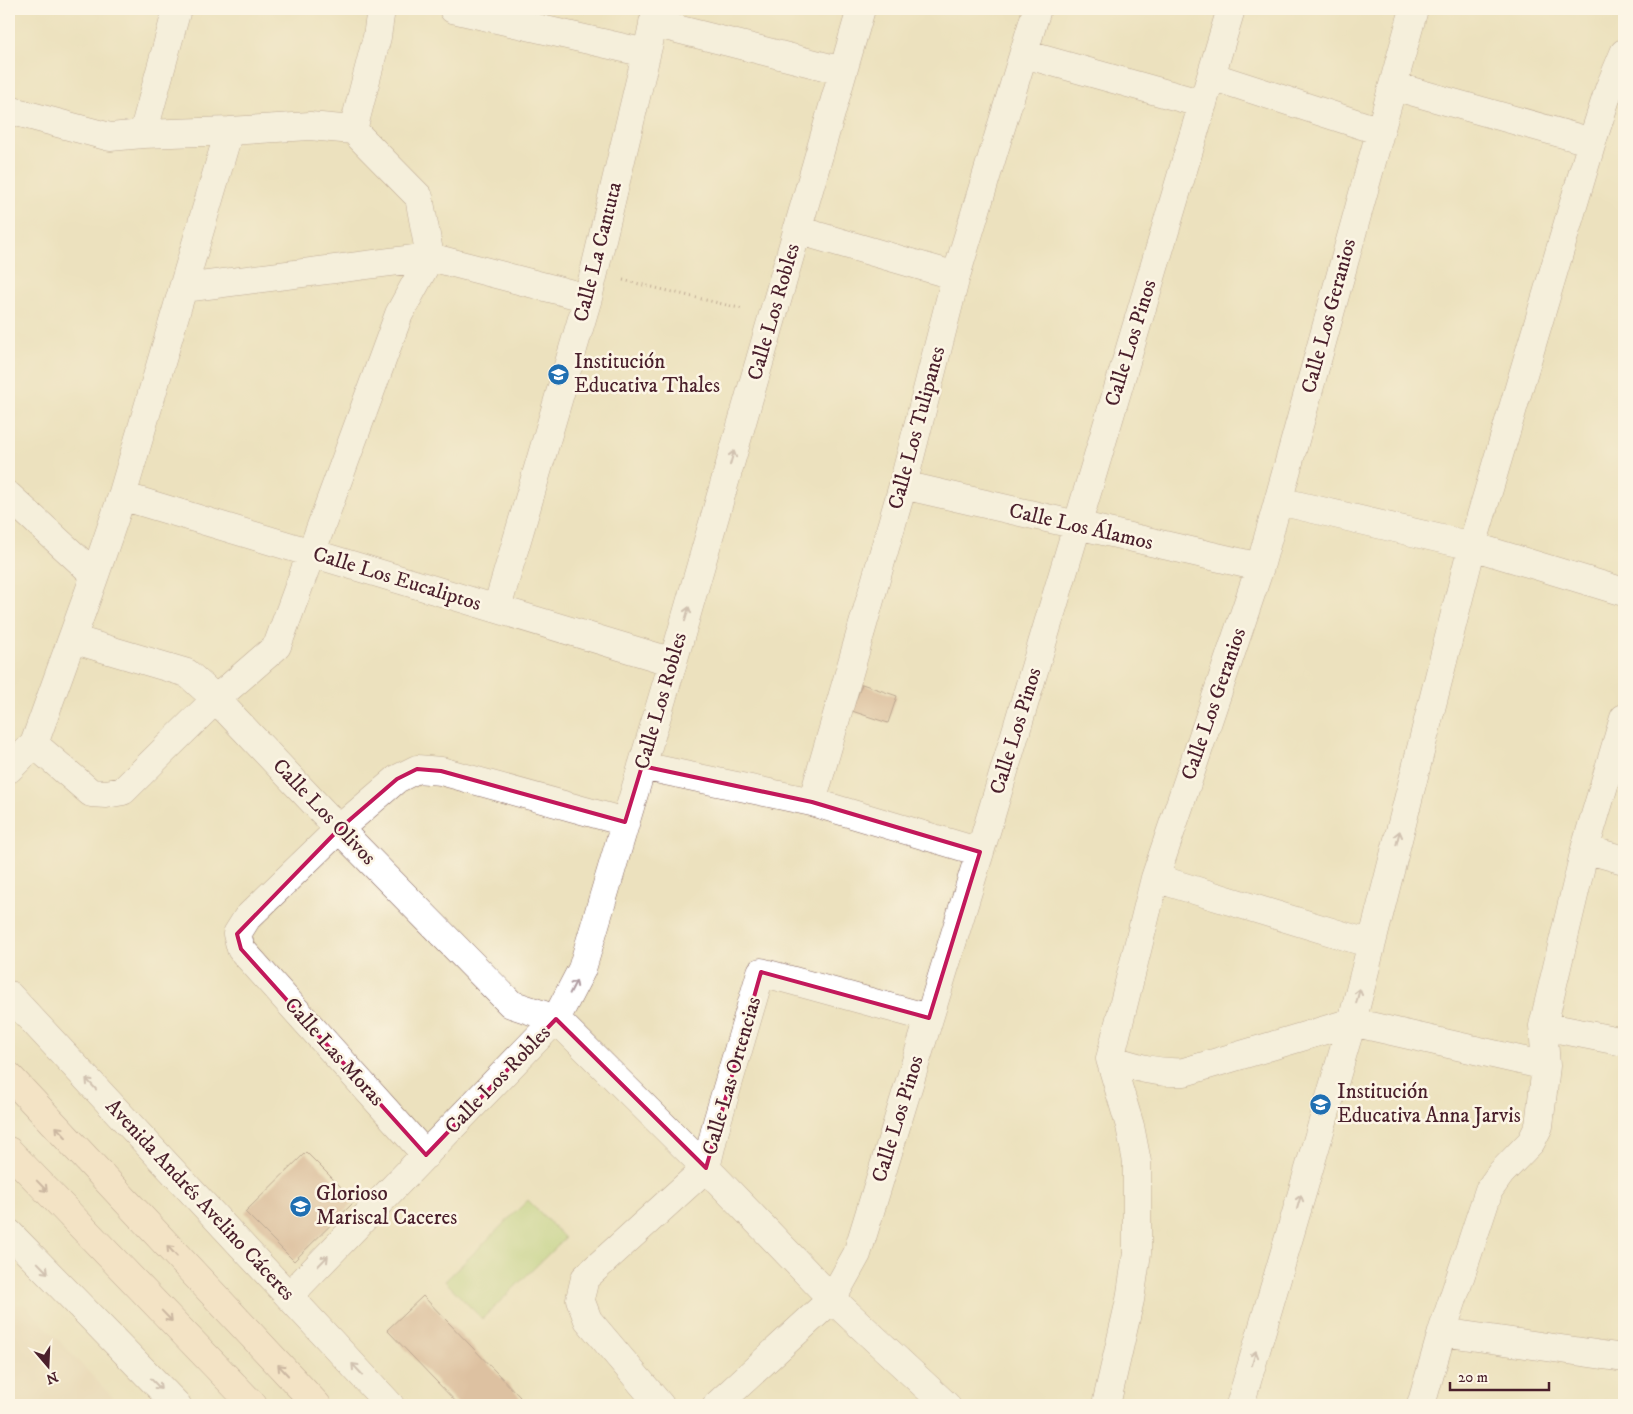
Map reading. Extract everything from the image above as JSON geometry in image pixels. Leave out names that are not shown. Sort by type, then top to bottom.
[{"type":"main road","points":[[9,1076],[316,1405]]},
{"type":"main road","points":[[9,1151],[253,1405]]},
{"type":"street","points":[[144,134],[177,9]]},
{"type":"street","points":[[353,130],[375,45],[381,9]]},
{"type":"street","points":[[453,9],[646,53]]},
{"type":"street","name":"Calle Los Robles","points":[[290,1296],[556,1019],[582,969],[861,9]]},
{"type":"street","name":"Calle Los Tulipanes","points":[[812,802],[903,486],[956,276],[1037,9]]},
{"type":"street","name":"Calle Los Pinos","points":[[717,1405],[832,1299],[857,1254],[980,852],[1231,9]]},
{"type":"street","name":"Calle Los Geranios","points":[[1110,1059],[1154,878],[1260,567],[1414,9]]},
{"type":"street","points":[[655,16],[843,71]]},
{"type":"street","name":"Calle La Cantuta","points":[[497,608],[591,286],[655,16]]},
{"type":"street","points":[[1240,1405],[1352,1022],[1472,546],[1592,142],[1616,91],[1624,53]]},
{"type":"street","points":[[1024,54],[1203,104]]},
{"type":"street","points":[[1211,76],[1380,131]]},
{"type":"street","points":[[1393,86],[1592,142]]},
{"type":"street","points":[[9,110],[110,137],[310,126],[353,130],[419,197],[430,257],[399,314],[277,646],[216,699],[123,791],[91,794],[34,744]]},
{"type":"street","points":[[9,769],[34,744],[96,575],[122,496],[229,131]]},
{"type":"street","points":[[797,230],[956,276]]},
{"type":"street","points":[[184,288],[430,257],[591,286]]},
{"type":"street","name":"Calle Los Álamos","points":[[903,486],[1260,567]]},
{"type":"street","points":[[9,496],[96,575]]},
{"type":"street","name":"Calle Los Eucaliptos","points":[[122,496],[672,662]]},
{"type":"street","points":[[1279,500],[1472,546],[1624,592]]},
{"type":"street","name":"Calle Los Olivos","points":[[72,639],[187,673],[216,699],[339,829],[511,1004],[556,1019]]},
{"type":"street","points":[[1422,1405],[1442,1332],[1489,1190],[1501,1172],[1531,1142],[1539,1126],[1546,1066],[1543,1026],[1585,849],[1624,718]]},
{"type":"street","points":[[642,766],[812,802],[980,852]]},
{"type":"street","points":[[339,829],[396,779],[417,769],[441,771],[625,822]]},
{"type":"street","name":"Calle Las Moras","points":[[339,829],[247,918],[237,934],[242,950],[426,1155]]},
{"type":"street","points":[[1585,849],[1624,860]]},
{"type":"street","points":[[1154,878],[1371,944]]},
{"type":"street","name":"Calle Las Ortencias","points":[[660,1405],[588,1320],[580,1299],[585,1278],[706,1168],[717,1122],[761,972],[929,1018]]},
{"type":"street","name":"Avenida Andrés Avelino Cáceres","points":[[9,995],[390,1405]]},
{"type":"street","points":[[556,1019],[706,1168],[832,1299],[946,1405]]},
{"type":"street","points":[[1110,1059],[1154,1072],[1184,1072],[1352,1022],[1546,1066]]},
{"type":"street","points":[[1543,1026],[1624,1042]]},
{"type":"street","points":[[1106,1405],[1130,1300],[1137,1244],[1137,1162],[1130,1126],[1110,1059]]},
{"type":"street","points":[[9,1233],[177,1405]]},
{"type":"street","points":[[1442,1332],[1624,1358]]},
{"type":"path","points":[[591,286],[773,316]]},
{"type":"highlighted area","points":[[642,766],[812,802],[980,852],[929,1018],[761,972],[706,1168],[556,1019],[426,1155],[241,949],[237,934],[339,829],[397,779],[417,769],[441,771],[625,822]]},
{"type":"shaded area","points":[[9,1304],[25,1305],[120,1405],[9,1405]]},
{"type":"green space","points":[[528,1200],[565,1238],[482,1319],[445,1281]]},
{"type":"building","points":[[862,684],[897,696],[888,723],[852,711]]},
{"type":"building","name":"Glorioso Mariscal Caceres","points":[[306,1152],[355,1201],[294,1261],[245,1212]]},
{"type":"building","points":[[423,1296],[520,1397],[514,1403],[516,1405],[459,1405],[387,1330]]},
{"type":"place","name":"Institución Educativa Thales","points":[[558,374]]},
{"type":"place","name":"Institución Educativa Anna Jarvis","points":[[1321,1104]]},
{"type":"place","name":"Glorioso Mariscal Caceres","points":[[300,1206]]}]
